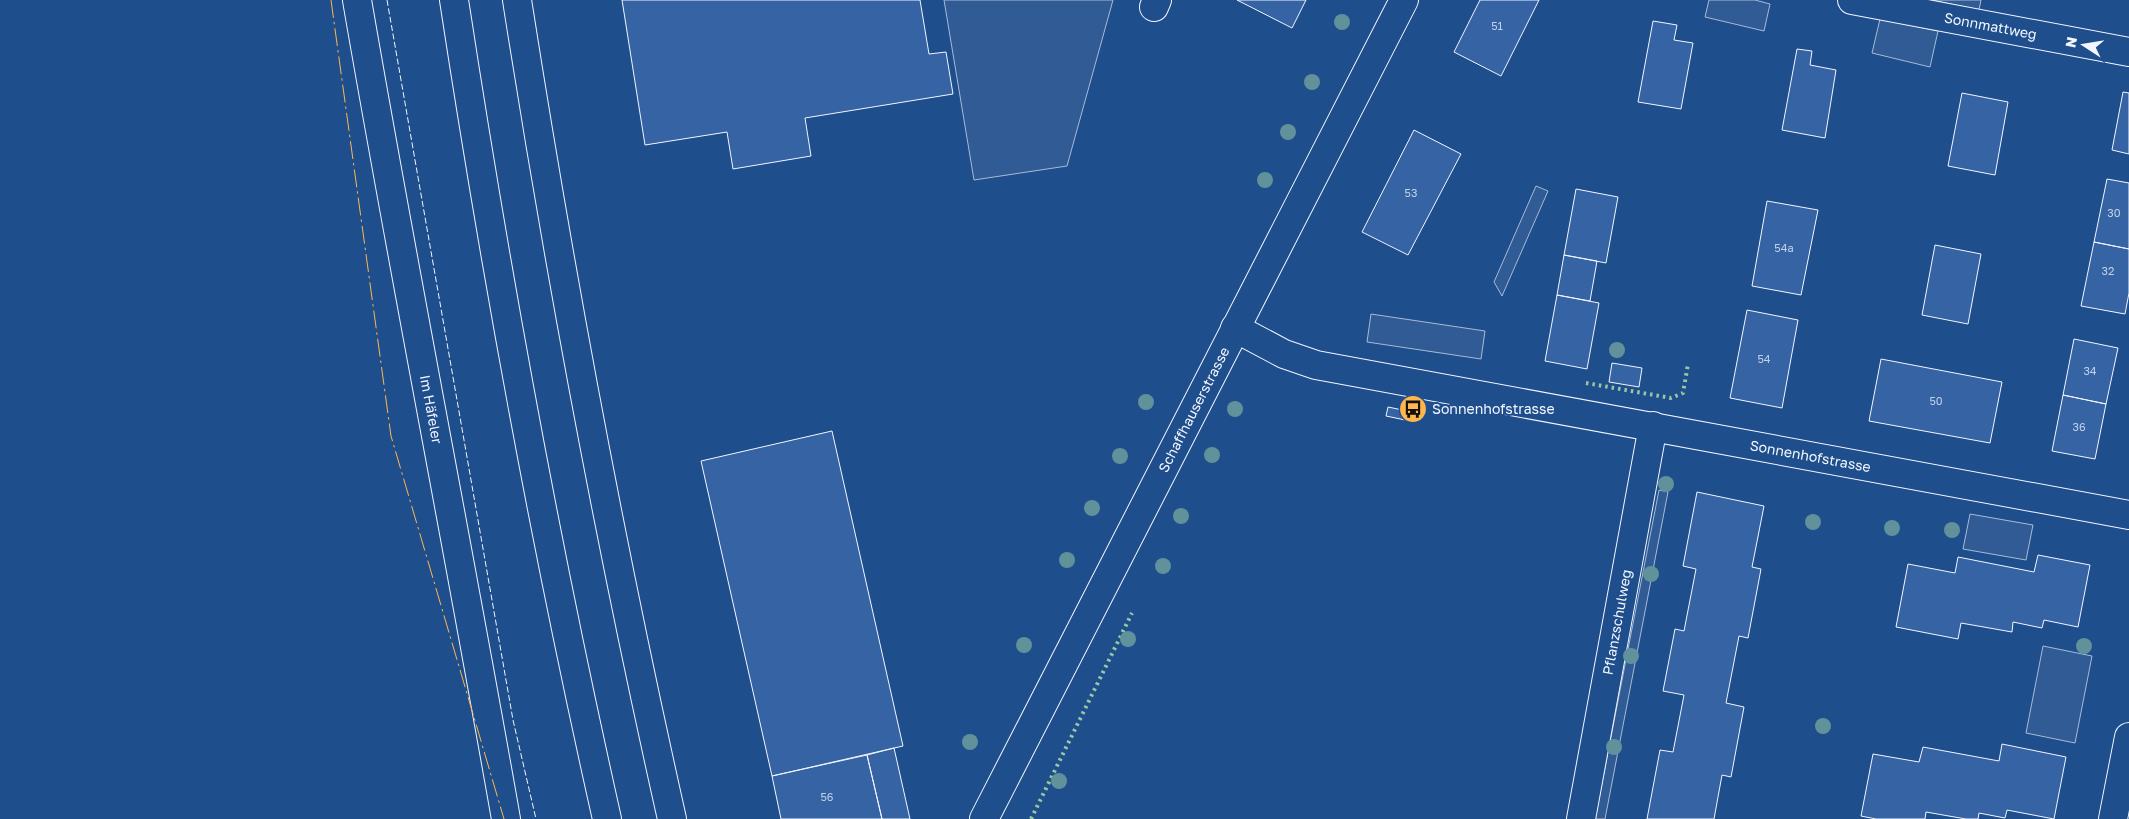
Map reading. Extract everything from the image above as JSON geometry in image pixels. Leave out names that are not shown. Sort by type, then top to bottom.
[{"type":"main road","name":"Im Häfeler","points":[[357,0],[506,819]]},
{"type":"main road","points":[[454,0],[474,130],[538,484],[607,819]]},
{"type":"main road","points":[[518,0],[561,262],[600,476],[672,819]]},
{"type":"main road","name":"Schaffhauserstrasse","points":[[984,819],[1404,0]]},
{"type":"main road","name":"Sonnmattweg","points":[[1852,0],[2129,52]]},
{"type":"main road","name":"Sonnenhofstrasse","points":[[1235,328],[1284,354],[1316,365],[2129,515]]},
{"type":"main road","name":"Pflanzschulweg","points":[[1581,819],[1653,426]]},
{"type":"main road","points":[[2113,819],[2129,737]]},
{"type":"shaded area","points":[[944,0],[1113,0],[1067,166],[974,180]]},
{"type":"shaded area","points":[[1709,0],[1755,0],[1770,4],[1764,31],[1705,17]]},
{"type":"shaded area","points":[[1932,0],[1981,0],[1979,10]]},
{"type":"shaded area","points":[[1880,19],[1938,31],[1930,67],[1872,53]]},
{"type":"shaded area","points":[[1536,186],[1548,191],[1502,296],[1494,282]]},
{"type":"shaded area","points":[[1371,314],[1485,331],[1481,359],[1367,342]]},
{"type":"shaded area","points":[[1659,490],[1668,492],[1605,819],[1595,819]]},
{"type":"shaded area","points":[[1970,514],[2033,525],[2026,560],[1963,549]]},
{"type":"shaded area","points":[[2043,646],[2092,656],[2075,743],[2026,733]]},
{"type":"building","points":[[622,0],[920,0],[929,54],[946,52],[953,94],[805,118],[811,156],[733,169],[727,132],[645,145]]},
{"type":"building","points":[[1237,0],[1306,0],[1292,28]]},
{"type":"building","points":[[1480,0],[1539,0],[1501,76],[1454,52]]},
{"type":"building","points":[[1653,21],[1677,25],[1674,40],[1693,43],[1681,109],[1638,102]]},
{"type":"building","points":[[1797,49],[1812,51],[1810,65],[1836,70],[1825,138],[1782,130]]},
{"type":"building","points":[[2123,92],[2129,93],[2129,154],[2112,150]]},
{"type":"building","points":[[1962,93],[2008,102],[1995,175],[1948,166]]},
{"type":"building","points":[[1414,130],[1461,154],[1408,255],[1362,232]]},
{"type":"building","points":[[2107,179],[2129,183],[2129,249],[2094,242]]},
{"type":"building","points":[[1576,189],[1618,197],[1606,263],[1564,255]]},
{"type":"building","points":[[1767,201],[1818,210],[1801,295],[1752,286]]},
{"type":"building","points":[[2094,242],[2129,249],[2129,293],[2125,314],[2081,306]]},
{"type":"building","points":[[1935,245],[1981,254],[1968,324],[1922,315]]},
{"type":"building","points":[[1564,255],[1597,261],[1590,301],[1557,295]]},
{"type":"building","points":[[1557,295],[1599,303],[1587,369],[1545,361]]},
{"type":"building","points":[[1747,310],[1798,320],[1782,408],[1730,398]]},
{"type":"building","points":[[2074,339],[2118,348],[2106,404],[2063,395]]},
{"type":"building","points":[[1881,359],[2002,382],[1990,443],[1869,421]]},
{"type":"building","points":[[1612,363],[1642,368],[1639,387],[1609,382]]},
{"type":"building","points":[[2063,395],[2106,404],[2095,459],[2052,451]]},
{"type":"building","points":[[1388,407],[1412,412],[1410,421],[1386,416]]},
{"type":"building","points":[[832,431],[903,746],[772,776],[701,461]]},
{"type":"building","points":[[1697,492],[1764,506],[1752,567],[1761,569],[1748,638],[1739,636],[1726,703],[1744,707],[1731,777],[1722,775],[1714,819],[1647,819],[1660,750],[1673,752],[1684,695],[1663,691],[1675,629],[1684,631],[1696,569],[1683,566]]},
{"type":"building","points":[[2038,555],[2090,565],[2078,627],[2044,620],[2042,628],[2013,622],[2012,632],[1961,623],[1958,639],[1896,627],[1908,564],[1955,573],[1958,557],[2034,572]]},
{"type":"building","points":[[2002,744],[2066,757],[2054,819],[2007,810],[2005,818],[1979,813],[1978,819],[1966,819],[1926,812],[1925,819],[1876,819],[1861,816],[1873,754],[1919,762],[1923,747],[1999,761]]},
{"type":"building","points":[[894,748],[910,819],[882,819],[867,755]]},
{"type":"building","points":[[867,755],[882,819],[781,819],[772,776]]},
{"type":"hedge","points":[[1586,383],[1671,398],[1683,393],[1688,364]]},
{"type":"hedge","points":[[1031,819],[1132,613]]},
{"type":"fence","points":[[387,0],[513,720],[536,819]]},
{"type":"power","points":[[331,0],[391,436],[504,819]]},
{"type":"place","name":"Sonnenhofstrasse","points":[[1413,409]]}]
